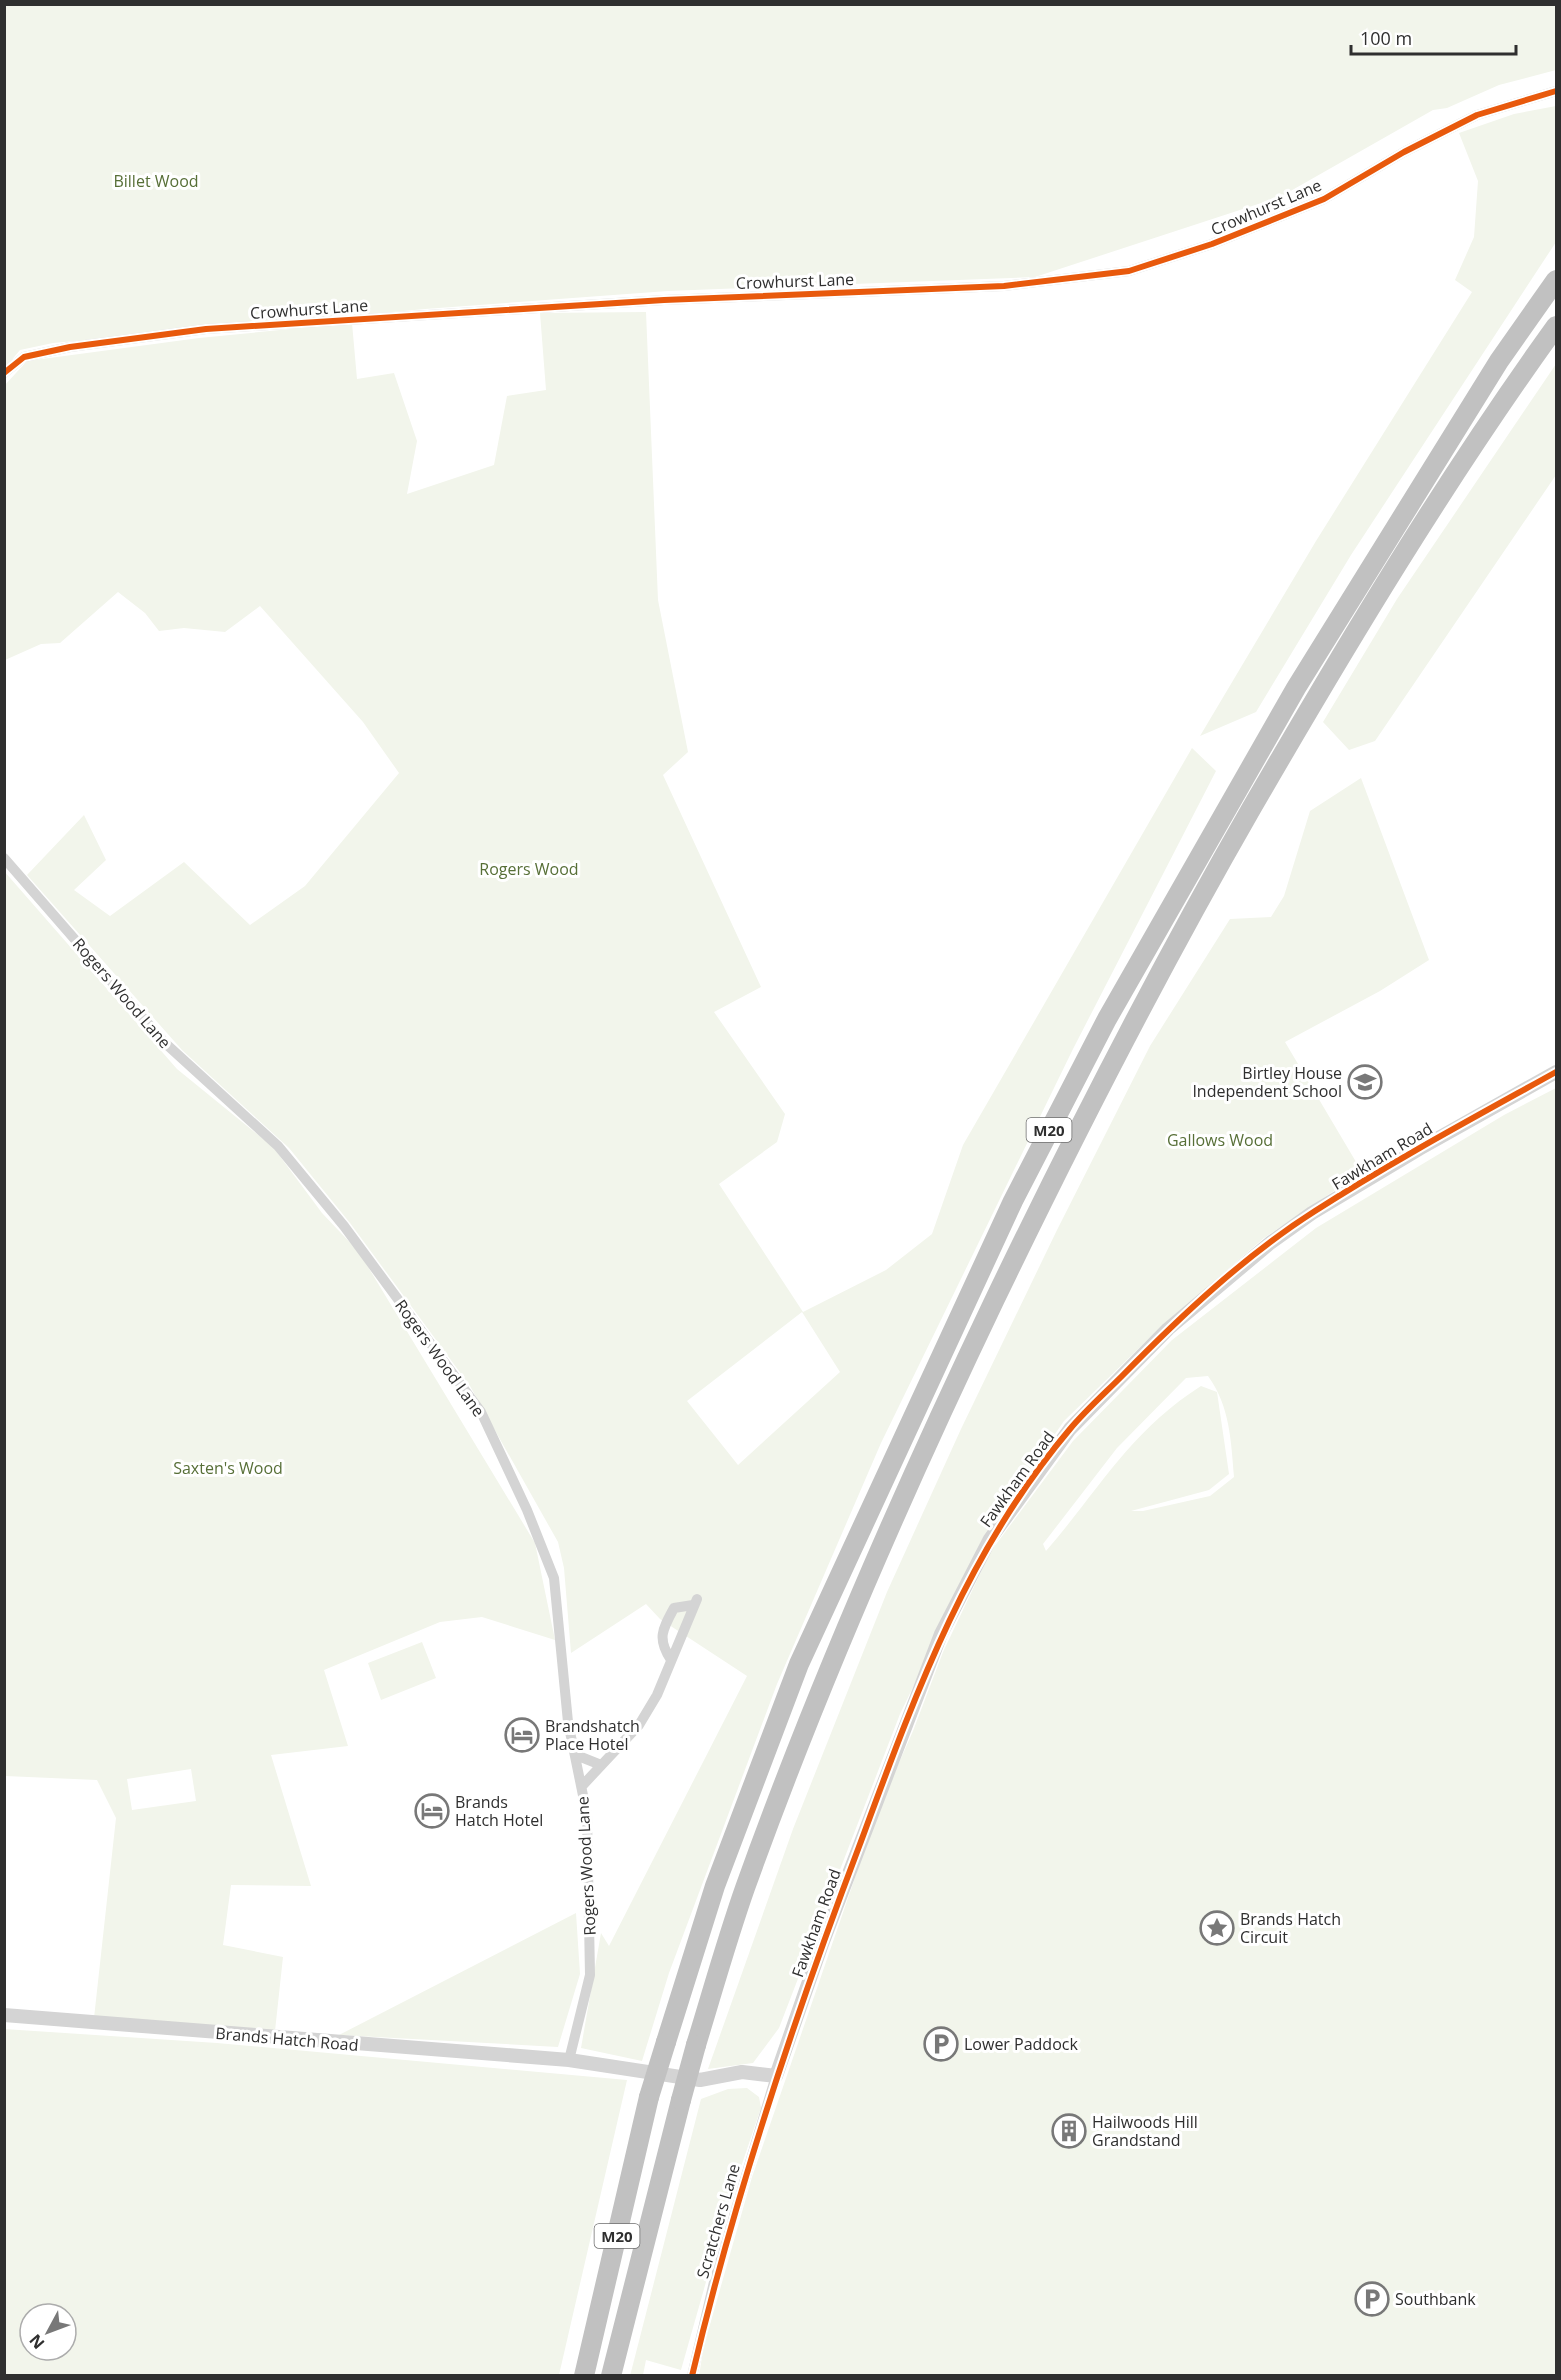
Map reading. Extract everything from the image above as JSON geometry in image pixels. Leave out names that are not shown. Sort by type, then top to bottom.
[{"type":"highway","name":"M20","points":[[584,2376],[649,2097],[715,1886],[799,1664],[1013,1201],[1107,1019],[1296,688],[1499,361],[1557,280]]},
{"type":"highway","name":"M20","points":[[611,2376],[696,2045],[745,1889],[871,1565],[938,1417],[1072,1138],[1201,897],[1312,703],[1457,473],[1557,326]]},
{"type":"street","name":"Crowhurst Lane","points":[[4,373],[24,357],[70,347],[206,329],[664,300],[1004,286],[1129,271],[1212,244],[1324,199],[1404,152],[1477,115],[1557,91]]},
{"type":"street","name":"Rogers Wood Lane","points":[[4,858],[165,1043],[278,1146],[344,1226],[481,1412],[527,1510],[554,1578],[568,1722],[587,1815],[590,1975],[569,2061]]},
{"type":"street","name":"Fawkham Road","points":[[776,2076],[822,1944],[941,1634],[990,1539],[1070,1429],[1168,1329],[1270,1244],[1341,1195],[1557,1072]]},
{"type":"street","points":[[582,1786],[639,1725],[657,1695],[695,1602],[674,1608],[663,1628],[662,1646],[671,1660]]},
{"type":"street","points":[[576,1755],[601,1765]]},
{"type":"street","name":"Brands Hatch Road","points":[[4,2015],[569,2061]]},
{"type":"street","points":[[569,2061],[700,2080],[742,2072],[776,2076]]},
{"type":"street","name":"Scratchers Lane","points":[[692,2376],[714,2282],[776,2076]]},
{"type":"green space","name":"Billet Wood","points":[[1556,4],[1556,70],[1499,85],[1447,108],[1433,110],[1280,197],[1035,277],[668,291],[425,309],[53,343],[20,350],[5,368],[4,5]]},
{"type":"green space","points":[[1556,106],[1556,242],[1351,555],[1256,712],[1200,736],[1316,541],[1472,292],[1455,280],[1474,237],[1478,181],[1459,133],[1514,114]]},
{"type":"green space","name":"Rogers Wood","points":[[646,312],[658,600],[688,752],[663,775],[761,987],[714,1012],[785,1114],[777,1142],[719,1184],[803,1312],[886,1270],[932,1234],[963,1145],[1192,748],[1216,771],[1073,1049],[881,1443],[777,1684],[669,1973],[642,2061],[581,2048],[601,1933],[609,1946],[747,1676],[660,1619],[646,1604],[571,1653],[564,1568],[558,1542],[470,1386],[350,1223],[289,1148],[182,1050],[27,875],[84,815],[106,860],[74,890],[110,916],[184,862],[250,925],[305,886],[399,773],[363,722],[260,606],[225,632],[184,628],[159,631],[145,613],[118,592],[60,643],[41,644],[5,660],[4,386],[27,361],[199,338],[352,323],[357,379],[394,373],[417,441],[407,494],[494,465],[507,396],[546,390],[540,313]],"holes":[[[802,1312],[840,1372],[738,1465],[687,1401]]]},
{"type":"green space","points":[[1556,364],[1556,475],[1375,741],[1349,750],[1323,722],[1397,599]]},
{"type":"green space","name":"Gallows Wood","points":[[1361,778],[1429,960],[1380,991],[1285,1042],[1362,1172],[1264,1238],[1165,1323],[1064,1421],[989,1529],[900,1714],[779,2028],[753,2063],[708,2069],[793,1829],[887,1592],[961,1429],[1057,1230],[1150,1046],[1230,919],[1271,917],[1284,896],[1310,811]]},
{"type":"green space","name":"Saxten's Wood","points":[[4,871],[177,1069],[273,1147],[322,1213],[359,1252],[535,1543],[555,1640],[482,1617],[440,1622],[324,1670],[348,1746],[271,1755],[311,1886],[231,1885],[223,1945],[283,1957],[275,2031],[94,2018],[116,1818],[97,1780],[5,1776]],"holes":[[[191,1769],[196,1801],[132,1810],[127,1779]]]},
{"type":"green space","name":"Brands Hatch Circuit","points":[[1556,1088],[1556,2375],[699,2376],[706,2331],[709,2328],[752,2177],[879,1808],[913,1731],[943,1652],[991,1551],[1073,1441],[1172,1340],[1316,1228],[1504,1115]],"holes":[[[1208,1376],[1221,1399],[1228,1424],[1234,1477],[1210,1496],[1143,1511],[1131,1511],[1209,1490],[1229,1474],[1217,1392],[1201,1386],[1154,1422],[1135,1442],[1046,1551],[1043,1544],[1117,1448],[1186,1378]]]},
{"type":"green space","points":[[422,1642],[436,1678],[381,1700],[368,1663]]},
{"type":"green space","points":[[576,1913],[580,1974],[558,2047],[339,2035]]},
{"type":"green space","points":[[4,2029],[217,2043],[627,2080],[559,2375],[5,2375]]},
{"type":"green space","points":[[747,2088],[759,2097],[761,2108],[727,2208],[681,2370],[646,2360],[643,2375],[630,2376],[701,2099],[728,2089]]},
{"type":"cycle path","points":[[4,373],[24,357],[70,347],[206,329],[664,300],[1004,286],[1129,271],[1212,244],[1324,199],[1404,152],[1477,115],[1556,91]]},
{"type":"cycle path","points":[[692,2376],[727,2241],[767,2107],[812,1975],[901,1734],[923,1680],[972,1575],[1033,1476],[1095,1402],[1214,1288],[1263,1247],[1344,1193],[1556,1072]]},
{"type":"place","name":"Birtley House Independent School","points":[[1365,1082]]},
{"type":"place","name":"Brandshatch Place Hotel","points":[[522,1735]]},
{"type":"place","name":"Brands Hatch Hotel","points":[[432,1811]]},
{"type":"place","name":"Brands Hatch Circuit","points":[[1217,1928]]},
{"type":"place","name":"Lower Paddock","points":[[941,2044]]},
{"type":"place","name":"Hailwoods Hill Grandstand","points":[[1069,2131]]},
{"type":"place","name":"Southbank","points":[[1372,2299]]}]
